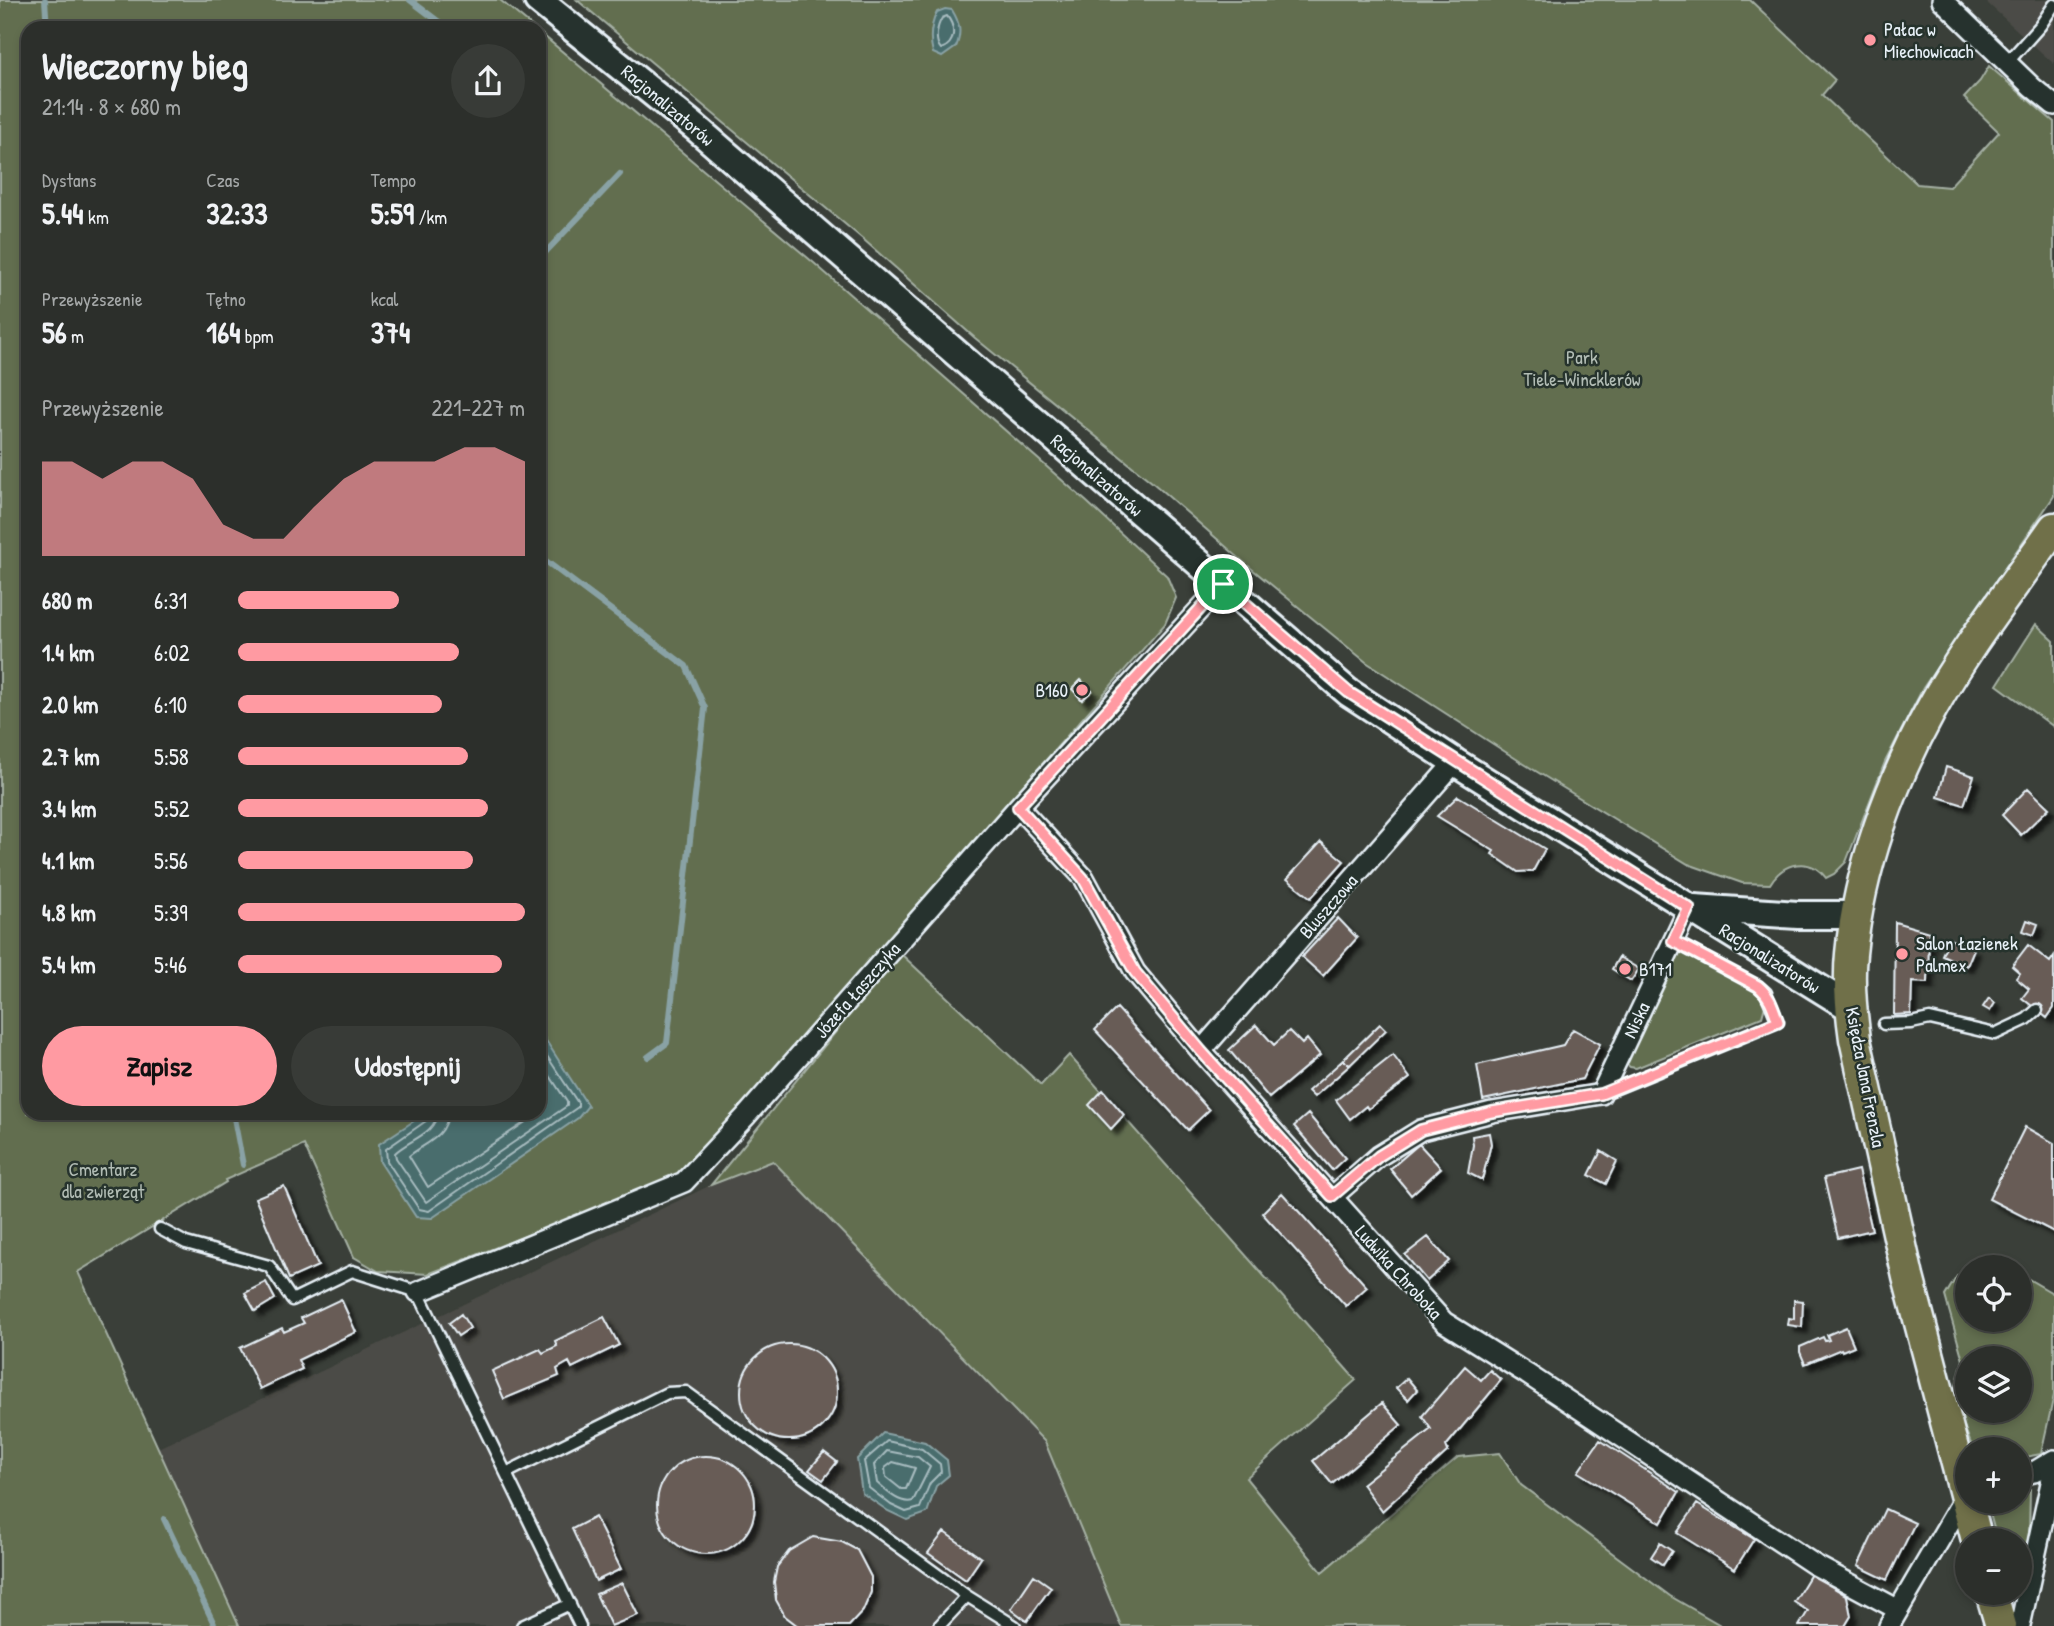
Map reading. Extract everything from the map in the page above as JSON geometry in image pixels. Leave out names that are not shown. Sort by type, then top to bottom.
[{"type":"main road","name":"Księdza Jana Frenzla","points":[[1955,1452],[1908,1278],[1855,1039],[1851,1008],[1850,956],[1856,915],[1884,815],[1912,747],[1967,651],[2053,532]]},
{"type":"main road","points":[[1995,1605],[2000,1626]]},
{"type":"street","name":"Racjonalizatorów","points":[[538,0],[695,127],[1348,692],[1455,762],[1851,1008]]},
{"type":"street","points":[[1942,0],[2054,105]]},
{"type":"street","name":"Józefa Łaszczyka","points":[[418,1292],[684,1182],[746,1116],[1018,807],[1223,584]]},
{"type":"street","name":"Bluszczowa","points":[[1201,1051],[1455,762]]},
{"type":"street","name":"Ludwika Chroboka","points":[[1018,807],[1083,878],[1135,972],[1201,1051],[1444,1322],[1527,1374],[1893,1618]]},
{"type":"street","name":"Racjonalizatorów","points":[[1689,908],[1798,915],[1856,915]]},
{"type":"street","name":"Niska","points":[[1601,1094],[1689,908]]},
{"type":"street","points":[[1332,1196],[1379,1156],[1421,1130],[1492,1112],[1601,1094]]},
{"type":"street","points":[[2032,1472],[2054,1460]]},
{"type":"street","points":[[2020,1626],[2054,1469]]},
{"type":"street","points":[[1893,1618],[1955,1512]]},
{"type":"lane","points":[[2007,63],[2040,26],[2054,5]]},
{"type":"lane","points":[[1601,1094],[1778,1022],[1772,1002],[1758,986],[1673,941]]},
{"type":"lane","points":[[1884,1024],[1930,1019],[1996,1034],[2027,1019],[2037,1010]]},
{"type":"lane","points":[[160,1229],[186,1243],[269,1266],[292,1300],[352,1271],[418,1292],[580,1626]]},
{"type":"lane","points":[[506,1473],[667,1394],[686,1392],[967,1596],[1015,1626]]},
{"type":"lane","points":[[939,1626],[967,1596]]},
{"type":"lane","points":[[522,1626],[569,1604]]},
{"type":"shaded area","points":[[1984,0],[2054,0],[2054,64]]},
{"type":"shaded area","points":[[773,1161],[1045,1442],[1121,1626],[239,1626],[158,1448],[711,1185]]},
{"type":"green space","name":"Cmentarz dla zwierząt","points":[[0,0],[500,0],[526,21],[21,21],[21,1120],[546,1120],[546,38],[814,263],[1087,502],[1167,576],[1176,598],[1165,624],[692,1164],[676,1177],[428,1274],[378,1271],[354,1257],[304,1145],[225,1180],[226,1182],[78,1272],[239,1626],[0,1626]]},
{"type":"green space","name":"Park Tiele-Wincklerów","points":[[577,0],[1750,0],[1835,80],[1822,95],[1917,184],[1949,187],[1999,132],[1964,98],[1980,81],[1989,66],[2054,122],[2054,496],[1923,688],[1885,762],[1846,862],[1826,878],[1820,871],[1805,864],[1782,871],[1770,884],[1742,883],[1688,864],[1521,762],[1366,662],[975,338],[864,240]]},
{"type":"green space","points":[[2036,624],[2054,641],[2054,727],[1997,685]]},
{"type":"green space","points":[[900,953],[1041,1085],[1069,1055],[1356,1380],[1246,1478],[1322,1572],[1458,1457],[1500,1453],[1521,1485],[1670,1596],[1722,1626],[1121,1626],[1045,1442],[773,1161],[711,1185]]},
{"type":"green space","points":[[1679,953],[1684,953],[1752,988],[1761,995],[1765,1006],[1762,1017],[1636,1068],[1630,1067],[1625,1063]]},
{"type":"green space","points":[[1955,1279],[1955,1332],[1945,1296]]},
{"type":"green space","points":[[2032,1281],[2054,1294],[2054,1395],[2041,1454],[2032,1456],[2032,1437],[1968,1437],[1963,1423],[2032,1423],[2032,1346],[1959,1346],[1955,1332],[2032,1332]]},
{"type":"green space","points":[[1990,1514],[2029,1514],[2029,1528],[1994,1528]]},
{"type":"water","points":[[952,10],[959,33],[956,47],[942,57],[933,53],[931,32],[937,12]]},
{"type":"water","points":[[546,1041],[588,1106],[578,1118],[432,1218],[416,1217],[380,1162],[379,1144],[415,1120],[546,1120]]},
{"type":"water","points":[[883,1433],[925,1442],[947,1460],[949,1475],[936,1486],[927,1513],[907,1520],[862,1493],[857,1459]]},
{"type":"building","name":"B160","points":[[1081,680],[1092,691],[1082,700],[1072,689]]},
{"type":"building","points":[[1946,767],[1974,776],[1964,805],[1938,797]]},
{"type":"building","points":[[2028,788],[2049,808],[2021,835],[2002,815]]},
{"type":"building","points":[[1458,796],[1545,849],[1533,871],[1518,872],[1492,854],[1494,851],[1437,816]]},
{"type":"building","points":[[1321,842],[1344,861],[1311,898],[1287,879]]},
{"type":"building","points":[[1338,918],[1357,938],[1323,976],[1302,957]]},
{"type":"building","points":[[2027,920],[2038,924],[2034,935],[2023,931]]},
{"type":"building","points":[[1895,922],[1929,932],[1928,983],[1912,982],[1911,1014],[1894,1015]]},
{"type":"building","points":[[1949,939],[1974,949],[1967,966],[1942,955]]},
{"type":"building","points":[[2028,945],[2050,962],[2054,956],[2054,1008],[2047,1018],[2022,998],[2029,989],[2016,978],[2020,973],[2012,966]]},
{"type":"building","name":"B171","points":[[1619,957],[1639,969],[1631,981],[1612,969]]},
{"type":"building","points":[[1989,998],[1995,1003],[1990,1011],[1983,1007]]},
{"type":"building","points":[[1117,1008],[1209,1110],[1188,1130],[1095,1030]]},
{"type":"building","points":[[1380,1024],[1386,1030],[1350,1065],[1343,1060]]},
{"type":"building","points":[[1256,1025],[1274,1045],[1289,1031],[1302,1044],[1307,1039],[1320,1055],[1269,1098],[1229,1050]]},
{"type":"building","points":[[1573,1029],[1600,1044],[1582,1079],[1483,1100],[1477,1065],[1563,1045]]},
{"type":"building","points":[[1393,1055],[1410,1078],[1350,1119],[1336,1100]]},
{"type":"building","points":[[1343,1060],[1350,1065],[1314,1097],[1308,1091]]},
{"type":"building","points":[[1103,1090],[1124,1115],[1111,1129],[1089,1105]]},
{"type":"building","points":[[1308,1114],[1345,1158],[1332,1170],[1294,1126]]},
{"type":"building","points":[[2025,1127],[2054,1143],[2054,1232],[1989,1199]]},
{"type":"building","points":[[1489,1133],[1491,1144],[1482,1180],[1468,1173],[1472,1136]]},
{"type":"building","points":[[1419,1144],[1441,1168],[1411,1195],[1390,1169]]},
{"type":"building","points":[[1601,1151],[1617,1161],[1606,1184],[1589,1175]]},
{"type":"building","points":[[1858,1170],[1872,1230],[1838,1238],[1824,1178]]},
{"type":"building","points":[[284,1186],[318,1266],[289,1279],[255,1198]]},
{"type":"building","points":[[1282,1193],[1367,1287],[1346,1306],[1262,1213]]},
{"type":"building","points":[[1428,1237],[1449,1261],[1427,1281],[1405,1255]]},
{"type":"building","points":[[266,1282],[275,1299],[255,1311],[245,1293]]},
{"type":"building","points":[[341,1299],[356,1332],[298,1360],[302,1369],[260,1389],[240,1348],[282,1328],[284,1332],[304,1323],[301,1318]]},
{"type":"building","points":[[1794,1300],[1803,1301],[1802,1327],[1788,1325],[1789,1318],[1794,1319]]},
{"type":"building","points":[[461,1314],[470,1328],[458,1336],[449,1323]]},
{"type":"building","points":[[604,1317],[619,1345],[572,1368],[569,1362],[557,1369],[559,1376],[504,1399],[492,1371],[540,1349],[543,1353],[557,1346],[555,1341]]},
{"type":"building","points":[[1846,1327],[1854,1346],[1805,1364],[1800,1347],[1823,1337],[1825,1341],[1829,1340],[1827,1335]]},
{"type":"building","points":[[789,1344],[807,1348],[823,1358],[833,1374],[837,1392],[833,1410],[823,1426],[807,1436],[789,1440],[771,1436],[755,1426],[745,1410],[741,1392],[745,1374],[755,1358],[771,1348]]},
{"type":"building","points":[[1465,1366],[1481,1380],[1490,1370],[1501,1380],[1446,1446],[1448,1451],[1382,1511],[1362,1484],[1431,1429],[1422,1416]]},
{"type":"building","points":[[1407,1378],[1417,1390],[1408,1400],[1396,1388]]},
{"type":"building","points":[[1382,1403],[1401,1425],[1332,1484],[1313,1461]]},
{"type":"building","points":[[1600,1440],[1679,1492],[1661,1523],[1578,1472]]},
{"type":"building","points":[[824,1452],[837,1462],[823,1480],[809,1470]]},
{"type":"building","points":[[706,1456],[725,1460],[740,1471],[751,1486],[755,1505],[751,1524],[740,1539],[725,1550],[706,1554],[687,1550],[672,1539],[661,1524],[657,1505],[661,1486],[672,1471],[687,1460]]},
{"type":"building","points":[[1697,1504],[1754,1539],[1735,1569],[1677,1533]]},
{"type":"building","points":[[1885,1509],[1915,1523],[1887,1580],[1858,1566]]},
{"type":"building","points":[[595,1517],[621,1569],[596,1581],[572,1529]]},
{"type":"building","points":[[944,1532],[981,1558],[966,1580],[928,1553]]},
{"type":"building","points":[[813,1537],[842,1542],[857,1550],[871,1577],[871,1592],[863,1611],[849,1626],[798,1626],[785,1616],[776,1600],[774,1582],[777,1567],[789,1551]]},
{"type":"building","points":[[1660,1543],[1672,1551],[1663,1565],[1651,1557]]},
{"type":"building","points":[[1811,1574],[1847,1596],[1851,1616],[1845,1626],[1799,1626],[1808,1611],[1794,1602]]},
{"type":"building","points":[[1034,1575],[1051,1587],[1027,1621],[1011,1609]]},
{"type":"building","points":[[622,1583],[638,1615],[611,1626],[596,1594]]},
{"type":"waterway","points":[[45,0],[46,21]]},
{"type":"waterway","points":[[410,0],[438,21]]},
{"type":"waterway","points":[[546,252],[620,174]]},
{"type":"waterway","points":[[546,561],[686,666],[705,708],[667,1043],[648,1057]]},
{"type":"waterway","points":[[234,1120],[243,1165]]},
{"type":"waterway","points":[[164,1519],[215,1626]]},
{"type":"place","name":"Pałac w Miechowicach","points":[[1870,40]]},
{"type":"place","name":"B160","points":[[1082,690]]},
{"type":"place","name":"Salon Łazienek Palmex","points":[[1902,954]]},
{"type":"place","name":"B171","points":[[1625,969]]},
{"type":"route","points":[[1223,584],[1348,692],[1689,908],[1673,941],[1758,986],[1772,1002],[1778,1022],[1601,1094],[1492,1112],[1421,1130],[1379,1156],[1332,1196],[1201,1051],[1135,972],[1083,878],[1018,807],[1223,584]]}]
